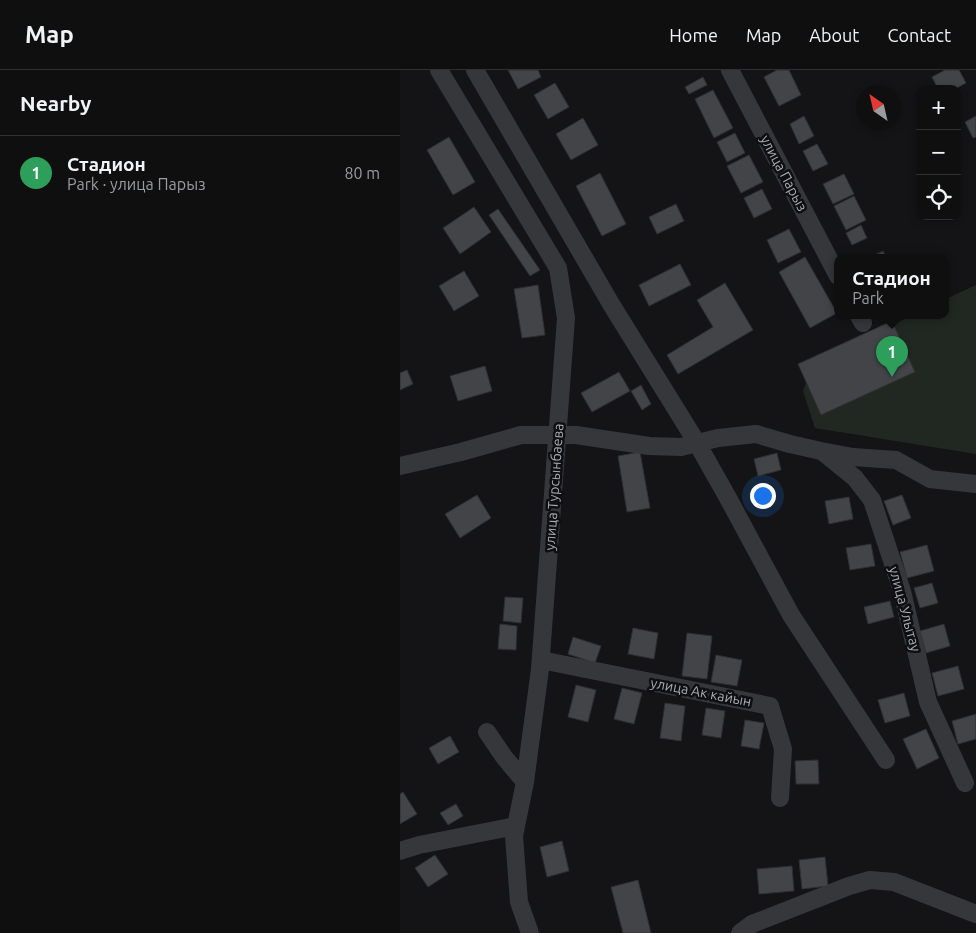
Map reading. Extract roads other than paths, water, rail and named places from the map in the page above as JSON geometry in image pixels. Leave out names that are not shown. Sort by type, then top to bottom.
[{"type":"street","name":"улица Турсынбаева","points":[[439,70],[558,268],[566,318],[541,660],[525,782],[514,836],[518,902],[530,933]]},
{"type":"street","points":[[475,70],[611,304],[728,498],[791,615],[886,760]]},
{"type":"street","name":"улица Парыз","points":[[730,70],[834,268]]},
{"type":"street","points":[[400,466],[522,435],[576,435],[649,446],[681,447],[718,438],[756,434],[790,444],[853,457],[896,460],[930,479],[976,484]]},
{"type":"street","name":"улица Улытау","points":[[822,451],[855,478],[872,500],[902,591],[928,702],[965,782]]},
{"type":"street","name":"улица Ак кайын","points":[[541,660],[770,706],[783,750],[780,798]]},
{"type":"street","points":[[487,732],[525,782]]},
{"type":"street","points":[[400,851],[419,845],[516,826]]},
{"type":"street","points":[[740,933],[752,924],[849,886],[870,880],[894,882],[976,914]]},
{"type":"place","name":"Стадион","points":[[892,377]]}]
